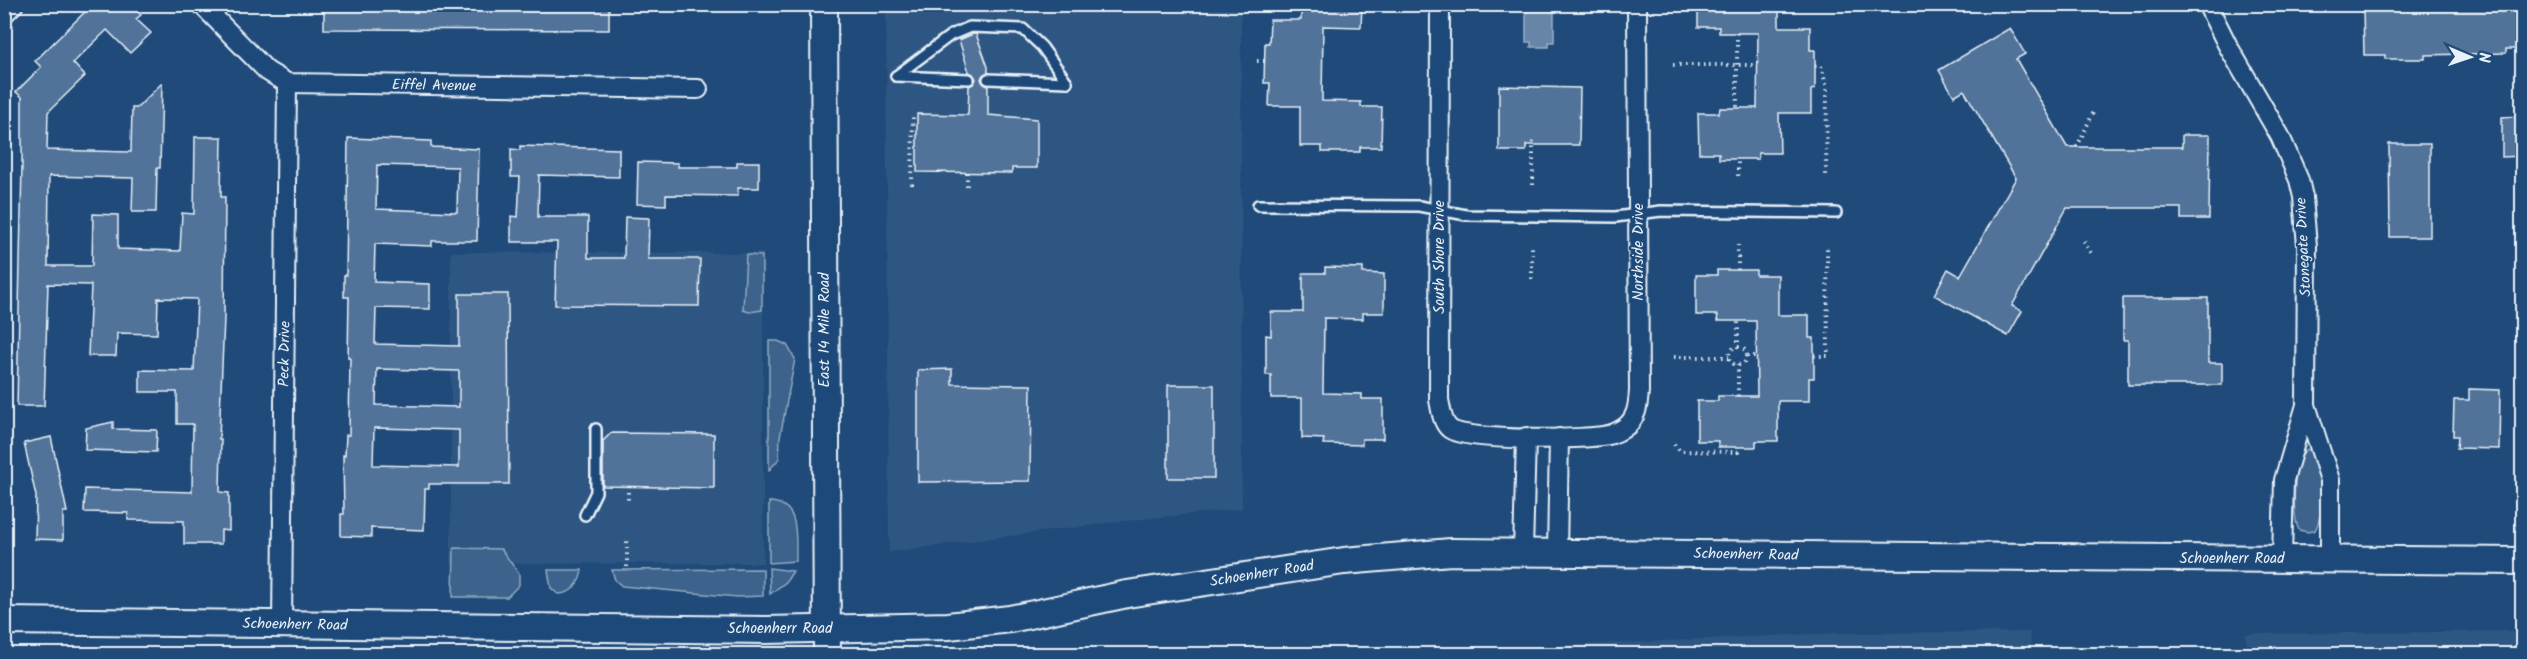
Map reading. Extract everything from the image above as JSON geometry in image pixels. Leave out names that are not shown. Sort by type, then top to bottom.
[{"type":"main road","name":"East 14 Mile Road","points":[[824,4],[827,642]]},
{"type":"main road","name":"Schoenherr Road","points":[[4,621],[282,626],[827,642],[994,622],[1127,594],[1344,561],[1451,552],[2523,561]]},
{"type":"street","points":[[4,14],[14,4]]},
{"type":"street","points":[[201,4],[267,71],[287,83]]},
{"type":"street","name":"South Shore Drive","points":[[1440,4],[1439,400],[1443,417],[1448,428],[1457,433],[1477,436],[1543,438]]},
{"type":"street","name":"Northside Drive","points":[[1543,438],[1611,435],[1626,427],[1638,411],[1637,4]]},
{"type":"street","name":"Stonegate Drive","points":[[2206,4],[2280,136],[2299,180],[2303,197],[2307,246],[2306,405],[2284,480],[2282,559]]},
{"type":"street","name":"Eiffel Avenue","points":[[287,83],[698,89]]},
{"type":"street","name":"Peck Drive","points":[[282,626],[287,83]]},
{"type":"street","name":"Stonegate Drive","points":[[2306,405],[2330,480],[2330,559]]},
{"type":"street","points":[[1523,552],[1543,438]]},
{"type":"street","points":[[1543,438],[1557,553]]},
{"type":"lane","points":[[969,79],[896,76],[951,35],[970,27],[1023,29],[1042,47],[1067,82],[988,79]]},
{"type":"lane","points":[[1258,205],[1419,206],[1466,215],[1615,217],[1661,210],[1836,213]]},
{"type":"lane","points":[[585,515],[596,492],[596,429]]},
{"type":"path","points":[[1737,33],[1737,107]]},
{"type":"path","points":[[1257,61],[1265,62]]},
{"type":"path","points":[[1673,65],[1758,65]]},
{"type":"path","points":[[1815,66],[1821,66],[1827,88],[1826,175]]},
{"type":"path","points":[[2078,147],[2093,113]]},
{"type":"path","points":[[912,185],[913,115]]},
{"type":"path","points":[[1533,141],[1533,185]]},
{"type":"path","points":[[1738,159],[1738,176]]},
{"type":"path","points":[[967,173],[967,186]]},
{"type":"path","points":[[2084,241],[2092,255]]},
{"type":"path","points":[[1532,245],[1532,279]]},
{"type":"path","points":[[1738,245],[1738,270]]},
{"type":"path","points":[[1814,356],[1828,356],[1827,245]]},
{"type":"path","points":[[1738,321],[1738,348]]},
{"type":"path","points":[[1738,348],[1743,350],[1747,356]]},
{"type":"path","points":[[1738,348],[1731,352],[1730,357],[1732,362],[1738,365]]},
{"type":"path","points":[[1747,356],[1756,356]]},
{"type":"path","points":[[1738,365],[1744,362],[1747,356]]},
{"type":"path","points":[[1674,357],[1730,357]]},
{"type":"path","points":[[1738,365],[1738,396]]},
{"type":"path","points":[[1674,444],[1680,451],[1738,452],[1737,447]]},
{"type":"path","points":[[628,492],[628,502]]},
{"type":"path","points":[[627,540],[627,567]]},
{"type":"shaded area","points":[[886,5],[1241,5],[1242,509],[1123,521],[889,552]]},
{"type":"shaded area","points":[[1531,5],[1550,6],[1550,11],[1554,11],[1554,42],[1549,42],[1549,47],[1531,47],[1531,42],[1526,42],[1526,12],[1530,11]]},
{"type":"shaded area","points":[[451,252],[763,253],[763,563],[451,564]]},
{"type":"shaded area","points":[[746,255],[762,256],[762,310],[749,312],[743,310]]},
{"type":"shaded area","points":[[769,341],[778,341],[787,345],[795,359],[780,437],[779,459],[769,470]]},
{"type":"shaded area","points":[[2307,449],[2316,464],[2321,501],[2318,523],[2315,530],[2308,532],[2299,530],[2294,501],[2299,464]]},
{"type":"shaded area","points":[[769,502],[780,504],[792,515],[796,532],[796,561],[769,563]]},
{"type":"shaded area","points":[[454,548],[501,549],[519,574],[519,585],[507,597],[453,597]]},
{"type":"shaded area","points":[[769,568],[793,571],[786,582],[770,594]]},
{"type":"shaded area","points":[[763,569],[763,596],[737,597],[622,586],[615,580],[612,570]]},
{"type":"shaded area","points":[[548,570],[582,570],[579,580],[571,590],[558,594],[551,588]]},
{"type":"shaded area","points":[[2522,631],[2522,654],[2247,654],[2246,634]]},
{"type":"shaded area","points":[[2030,632],[2031,654],[1378,654],[1838,633]]},
{"type":"building","points":[[93,4],[130,4],[141,15],[136,19],[151,33],[130,53],[107,30],[73,63],[85,76],[48,112],[47,150],[131,152],[132,108],[137,108],[162,83],[160,168],[157,168],[156,212],[132,212],[133,178],[49,176],[48,266],[92,266],[93,214],[118,215],[118,249],[180,251],[182,213],[194,214],[195,137],[222,137],[221,197],[225,197],[224,318],[219,439],[221,439],[220,492],[229,493],[229,531],[221,530],[221,544],[184,544],[184,521],[128,520],[128,513],[84,512],[85,489],[192,492],[193,424],[177,424],[177,392],[140,392],[140,370],[194,371],[197,299],[158,298],[157,334],[117,333],[116,356],[88,356],[91,285],[48,284],[44,406],[17,406],[22,97],[16,92],[41,67],[35,61]]},
{"type":"building","points":[[324,4],[609,4],[609,30],[324,29]]},
{"type":"building","points":[[1301,4],[1362,4],[1361,27],[1323,26],[1322,101],[1361,102],[1361,107],[1382,107],[1381,147],[1360,147],[1360,152],[1322,152],[1322,146],[1300,146],[1300,106],[1269,106],[1270,83],[1264,83],[1265,43],[1269,43],[1270,20],[1301,20]]},
{"type":"building","points":[[1698,4],[1779,4],[1779,27],[1810,27],[1810,50],[1815,50],[1815,89],[1811,90],[1811,113],[1779,113],[1780,153],[1758,153],[1758,159],[1719,159],[1719,153],[1699,153],[1698,113],[1719,113],[1720,108],[1757,108],[1758,33],[1719,33],[1719,27],[1698,27]]},
{"type":"building","points":[[2523,4],[2523,49],[2506,49],[2506,53],[2425,55],[2425,59],[2385,59],[2385,55],[2364,55],[2363,6]]},
{"type":"building","points":[[2010,28],[2025,54],[2016,59],[2067,147],[2182,147],[2182,135],[2210,135],[2209,219],[2181,219],[2181,208],[2067,208],[2012,306],[2022,311],[2008,336],[1934,295],[1948,269],[1960,276],[2016,178],[1964,90],[1954,96],[1939,70]]},
{"type":"building","points":[[976,34],[988,67],[988,72],[981,79],[988,86],[988,115],[1037,119],[1037,168],[1012,168],[1012,173],[917,172],[917,114],[968,115],[969,86],[976,79],[969,72],[959,40]]},
{"type":"building","points":[[1499,86],[1580,88],[1579,145],[1526,145],[1526,151],[1499,151]]},
{"type":"building","points":[[2523,116],[2523,156],[2502,157],[2502,117]]},
{"type":"building","points":[[348,138],[431,141],[431,147],[479,149],[477,241],[432,241],[432,246],[375,244],[374,282],[430,284],[430,309],[376,308],[375,344],[459,346],[459,294],[508,294],[509,484],[429,484],[429,489],[425,489],[424,530],[371,528],[371,537],[341,536],[341,514],[344,514],[343,455],[345,455],[346,435],[349,435],[349,297],[344,297],[344,275],[346,275]],"holes":[[[377,165],[458,167],[457,212],[376,209]],[[377,369],[459,371],[459,407],[376,405]],[[374,428],[459,430],[459,467],[373,465]]]},
{"type":"building","points":[[2389,144],[2430,144],[2430,237],[2390,237]]},
{"type":"building","points":[[520,146],[619,149],[619,177],[539,175],[538,217],[588,217],[588,258],[624,258],[625,217],[649,218],[648,259],[700,259],[699,306],[555,305],[557,242],[511,242],[511,216],[518,217],[520,177],[511,177],[511,149],[520,150]]},
{"type":"building","points":[[638,162],[678,163],[678,167],[737,167],[737,162],[759,162],[759,188],[738,188],[738,196],[666,195],[666,205],[637,204]]},
{"type":"building","points":[[1325,267],[1363,268],[1363,273],[1384,274],[1384,313],[1363,313],[1363,319],[1324,318],[1323,393],[1362,394],[1362,399],[1383,399],[1383,439],[1362,439],[1362,445],[1323,444],[1324,439],[1302,438],[1302,398],[1271,398],[1271,375],[1266,375],[1266,335],[1271,336],[1271,312],[1303,312],[1303,273],[1325,273]]},
{"type":"building","points":[[1717,270],[1756,270],[1756,275],[1778,275],[1778,315],[1809,315],[1809,338],[1814,338],[1814,378],[1809,378],[1809,401],[1778,401],[1778,441],[1756,441],[1756,447],[1718,447],[1718,441],[1697,441],[1697,401],[1718,401],[1718,396],[1757,396],[1756,321],[1717,321],[1718,315],[1696,315],[1696,275],[1717,275]]},
{"type":"building","points":[[2123,298],[2208,298],[2208,363],[2222,363],[2222,385],[2128,385],[2128,340],[2123,340]]},
{"type":"building","points":[[952,369],[952,384],[1031,385],[1030,481],[918,482],[918,370]]},
{"type":"building","points":[[1168,385],[1214,385],[1214,478],[1168,478]]},
{"type":"building","points":[[2469,389],[2500,390],[2499,449],[2457,448],[2458,436],[2453,436],[2454,400],[2469,400]]},
{"type":"building","points":[[113,422],[113,429],[157,430],[156,452],[85,450],[86,428]]},
{"type":"building","points":[[611,433],[714,434],[714,488],[603,486],[603,441]]},
{"type":"building","points":[[51,437],[67,512],[63,512],[63,540],[35,539],[36,496],[24,443]]}]
